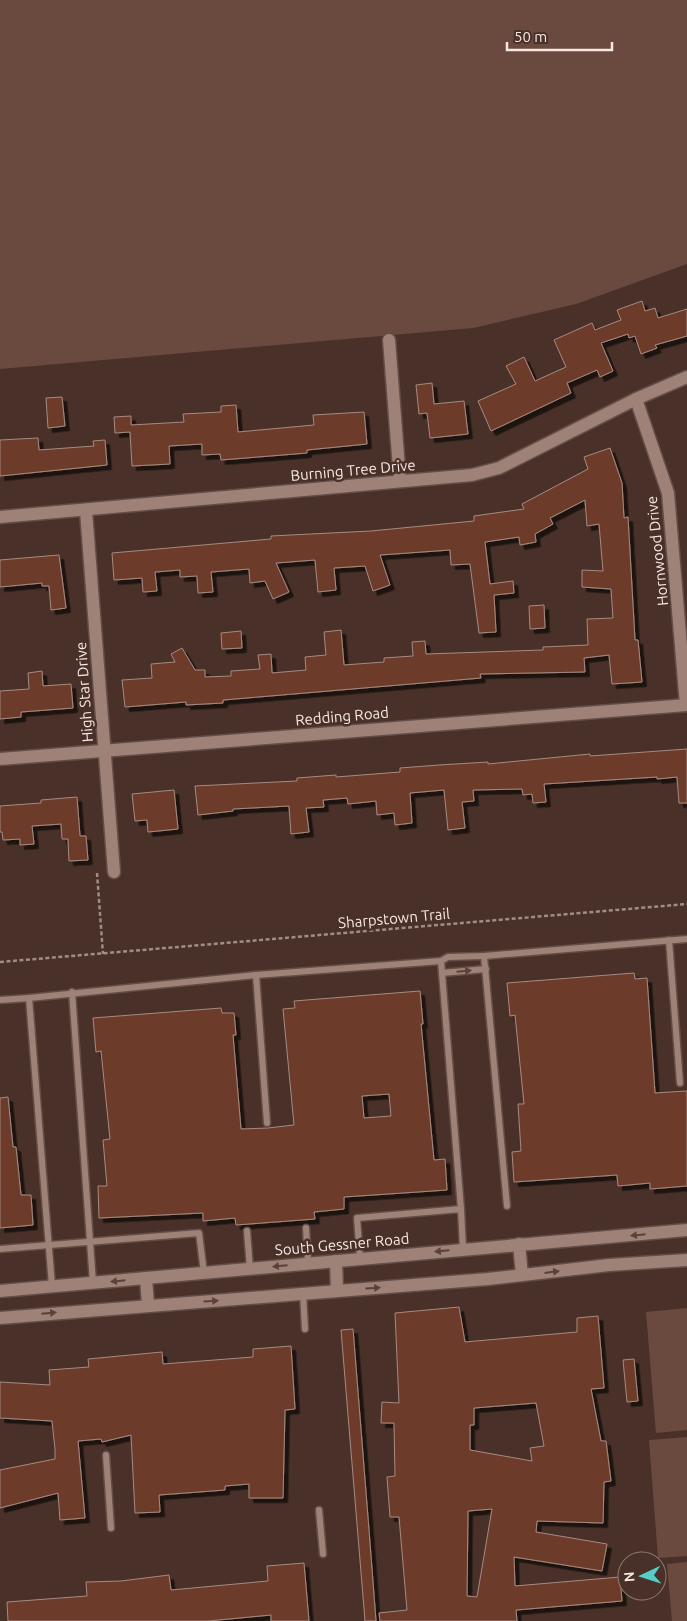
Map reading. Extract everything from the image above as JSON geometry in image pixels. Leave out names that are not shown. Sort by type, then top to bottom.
[{"type":"street","points":[[389,340],[400,481]]},
{"type":"street","name":"Burning Tree Drive","points":[[0,517],[86,511],[472,475],[499,468],[636,399],[687,377]]},
{"type":"street","name":"Hornwood Drive","points":[[636,399],[662,470],[669,500],[687,705]]},
{"type":"street","name":"High Star Drive","points":[[86,511],[114,872]]},
{"type":"street","name":"Redding Road","points":[[0,759],[687,705]]},
{"type":"street","name":"South Gessner Road","points":[[0,1291],[687,1230]]},
{"type":"street","points":[[519,1244],[522,1275]]},
{"type":"street","points":[[0,1318],[522,1275],[608,1265],[687,1260]]},
{"type":"street","points":[[336,1261],[337,1290]]},
{"type":"street","points":[[146,1278],[148,1305]]},
{"type":"lane","points":[[0,1000],[256,975],[441,961],[448,957],[484,956],[687,939]]},
{"type":"lane","points":[[669,940],[680,1083]]},
{"type":"lane","points":[[484,956],[507,1206]]},
{"type":"lane","points":[[441,961],[463,1249]]},
{"type":"lane","points":[[442,973],[486,969]]},
{"type":"lane","points":[[256,975],[268,1123]]},
{"type":"lane","points":[[72,992],[93,1283]]},
{"type":"lane","points":[[29,998],[52,1286]]},
{"type":"lane","points":[[360,1258],[357,1218],[461,1209]]},
{"type":"lane","points":[[306,1228],[308,1263]]},
{"type":"lane","points":[[247,1231],[250,1268]]},
{"type":"lane","points":[[0,1249],[199,1233],[204,1273]]},
{"type":"lane","points":[[303,1293],[305,1329]]},
{"type":"lane","points":[[106,1456],[111,1528]]},
{"type":"lane","points":[[319,1510],[323,1554]]},
{"type":"path","points":[[97,873],[103,954]]},
{"type":"path","name":"Sharpstown Trail","points":[[0,962],[687,904]]},
{"type":"shaded area","points":[[0,0],[687,0],[687,264],[576,304],[473,328],[0,369]]},
{"type":"shaded area","points":[[687,1308],[687,1430],[656,1433],[646,1312]]},
{"type":"shaded area","points":[[687,1437],[687,1556],[667,1557],[667,1551],[657,1551],[649,1440]]},
{"type":"shaded area","points":[[687,1562],[687,1621],[672,1621],[667,1564]]},
{"type":"building","points":[[642,301],[645,311],[655,308],[658,318],[687,309],[687,336],[655,345],[657,348],[641,354],[635,336],[629,338],[628,334],[601,343],[613,371],[600,377],[597,370],[567,383],[571,393],[491,431],[478,401],[516,384],[506,366],[524,357],[535,381],[566,367],[554,340],[592,323],[595,330],[621,320],[617,310]]},
{"type":"building","points":[[432,383],[434,404],[464,401],[468,434],[430,438],[427,413],[419,414],[416,385]]},
{"type":"building","points":[[62,397],[65,426],[48,428],[46,398]]},
{"type":"building","points":[[236,405],[238,432],[314,425],[313,415],[364,412],[367,444],[307,450],[307,453],[221,460],[220,454],[202,455],[202,444],[169,446],[170,464],[132,466],[130,432],[115,433],[114,417],[131,416],[131,425],[184,422],[183,414],[221,412],[221,406]]},
{"type":"building","points":[[38,438],[39,450],[94,446],[93,441],[105,440],[107,465],[0,476],[0,440]]},
{"type":"building","points":[[610,448],[622,483],[624,518],[628,517],[635,640],[638,640],[642,682],[612,684],[609,655],[584,658],[585,672],[480,674],[481,678],[223,700],[223,703],[186,705],[186,702],[125,707],[122,680],[152,678],[151,664],[175,662],[171,654],[182,648],[195,670],[205,670],[205,677],[231,676],[231,671],[260,669],[258,655],[271,654],[272,673],[306,670],[305,657],[326,655],[324,632],[341,630],[344,665],[384,662],[384,658],[413,656],[412,642],[425,641],[426,654],[543,650],[543,647],[588,645],[587,619],[613,618],[611,589],[582,587],[582,570],[603,571],[599,524],[587,526],[585,500],[550,518],[553,524],[535,534],[536,542],[520,545],[519,537],[485,542],[490,584],[513,581],[514,593],[494,595],[496,632],[479,633],[470,564],[451,565],[450,550],[380,555],[390,585],[373,591],[365,566],[334,568],[336,590],[318,592],[315,560],[276,563],[289,592],[273,599],[265,581],[250,583],[249,569],[211,572],[213,592],[198,593],[197,576],[180,577],[180,570],[155,572],[157,591],[143,592],[142,578],[114,580],[112,553],[271,539],[271,536],[371,531],[474,521],[474,516],[524,509],[522,504],[588,469],[584,457]]},
{"type":"building","points":[[59,555],[66,608],[51,610],[49,586],[42,586],[42,583],[0,587],[0,560]]},
{"type":"building","points":[[544,605],[545,628],[530,629],[529,606]]},
{"type":"building","points":[[241,631],[242,648],[222,649],[221,633]]},
{"type":"building","points":[[42,671],[43,686],[71,684],[73,708],[21,712],[21,717],[0,719],[0,691],[29,689],[28,673]]},
{"type":"building","points":[[687,749],[687,803],[679,803],[677,777],[657,779],[657,777],[544,784],[546,802],[533,803],[532,794],[523,795],[522,789],[473,790],[474,801],[462,802],[465,828],[448,830],[444,790],[410,793],[412,823],[395,825],[394,813],[377,815],[376,801],[348,804],[347,798],[323,800],[324,807],[306,808],[309,832],[291,834],[289,806],[233,809],[233,811],[198,815],[195,786],[297,781],[297,778],[400,772],[400,768],[488,762],[488,764],[590,754],[590,756]]},
{"type":"building","points":[[174,790],[178,829],[148,832],[147,820],[135,821],[132,794]]},
{"type":"building","points":[[77,797],[80,836],[86,836],[88,860],[69,861],[68,839],[62,839],[61,824],[32,826],[34,844],[20,845],[20,839],[3,840],[2,832],[0,832],[0,806],[41,803],[41,800]]},
{"type":"building","points":[[634,973],[635,979],[647,978],[655,1093],[687,1091],[687,1186],[650,1189],[650,1183],[618,1186],[617,1175],[514,1182],[512,1152],[521,1151],[518,1104],[524,1104],[515,1015],[510,1016],[507,983]]},
{"type":"building","points":[[420,991],[423,1024],[421,1024],[434,1160],[445,1159],[447,1190],[344,1197],[344,1209],[314,1212],[315,1219],[236,1225],[235,1218],[203,1221],[203,1213],[99,1218],[98,1186],[107,1186],[103,1140],[110,1139],[101,1051],[96,1052],[93,1018],[221,1008],[222,1013],[234,1013],[236,1035],[233,1035],[241,1129],[268,1128],[294,1125],[283,1009],[295,1008],[294,1001]],"holes":[[[389,1094],[391,1116],[364,1118],[362,1096]]]},
{"type":"building","points":[[8,1097],[13,1147],[16,1147],[21,1195],[31,1195],[33,1225],[0,1228],[0,1098]]},
{"type":"building","points":[[459,1307],[465,1342],[577,1332],[577,1318],[598,1316],[604,1388],[591,1389],[601,1441],[606,1441],[611,1481],[604,1482],[603,1523],[537,1521],[536,1532],[607,1544],[602,1571],[514,1557],[515,1586],[617,1577],[617,1601],[622,1601],[516,1610],[517,1621],[380,1621],[379,1613],[407,1610],[399,1517],[390,1517],[387,1477],[395,1476],[394,1423],[381,1423],[382,1402],[399,1403],[395,1313]],"holes":[[[536,1403],[544,1446],[530,1448],[532,1461],[470,1450],[470,1425],[474,1425],[474,1408]],[[492,1509],[477,1597],[467,1596],[468,1511]]]},
{"type":"building","points":[[353,1329],[376,1621],[365,1621],[341,1330]]},
{"type":"building","points":[[291,1346],[295,1409],[285,1410],[283,1498],[249,1498],[249,1484],[225,1486],[225,1490],[159,1495],[160,1512],[135,1513],[131,1435],[102,1442],[101,1439],[78,1441],[85,1518],[60,1520],[58,1493],[0,1508],[0,1470],[55,1459],[55,1449],[52,1421],[0,1418],[0,1382],[50,1385],[49,1370],[89,1367],[88,1359],[162,1352],[163,1364],[253,1357],[253,1349]]},
{"type":"building","points":[[634,1359],[638,1401],[627,1402],[623,1360]]},
{"type":"building","points":[[304,1563],[309,1621],[271,1621],[271,1615],[208,1621],[8,1621],[7,1602],[87,1596],[86,1582],[121,1581],[169,1575],[171,1590],[268,1581],[267,1566]]}]
